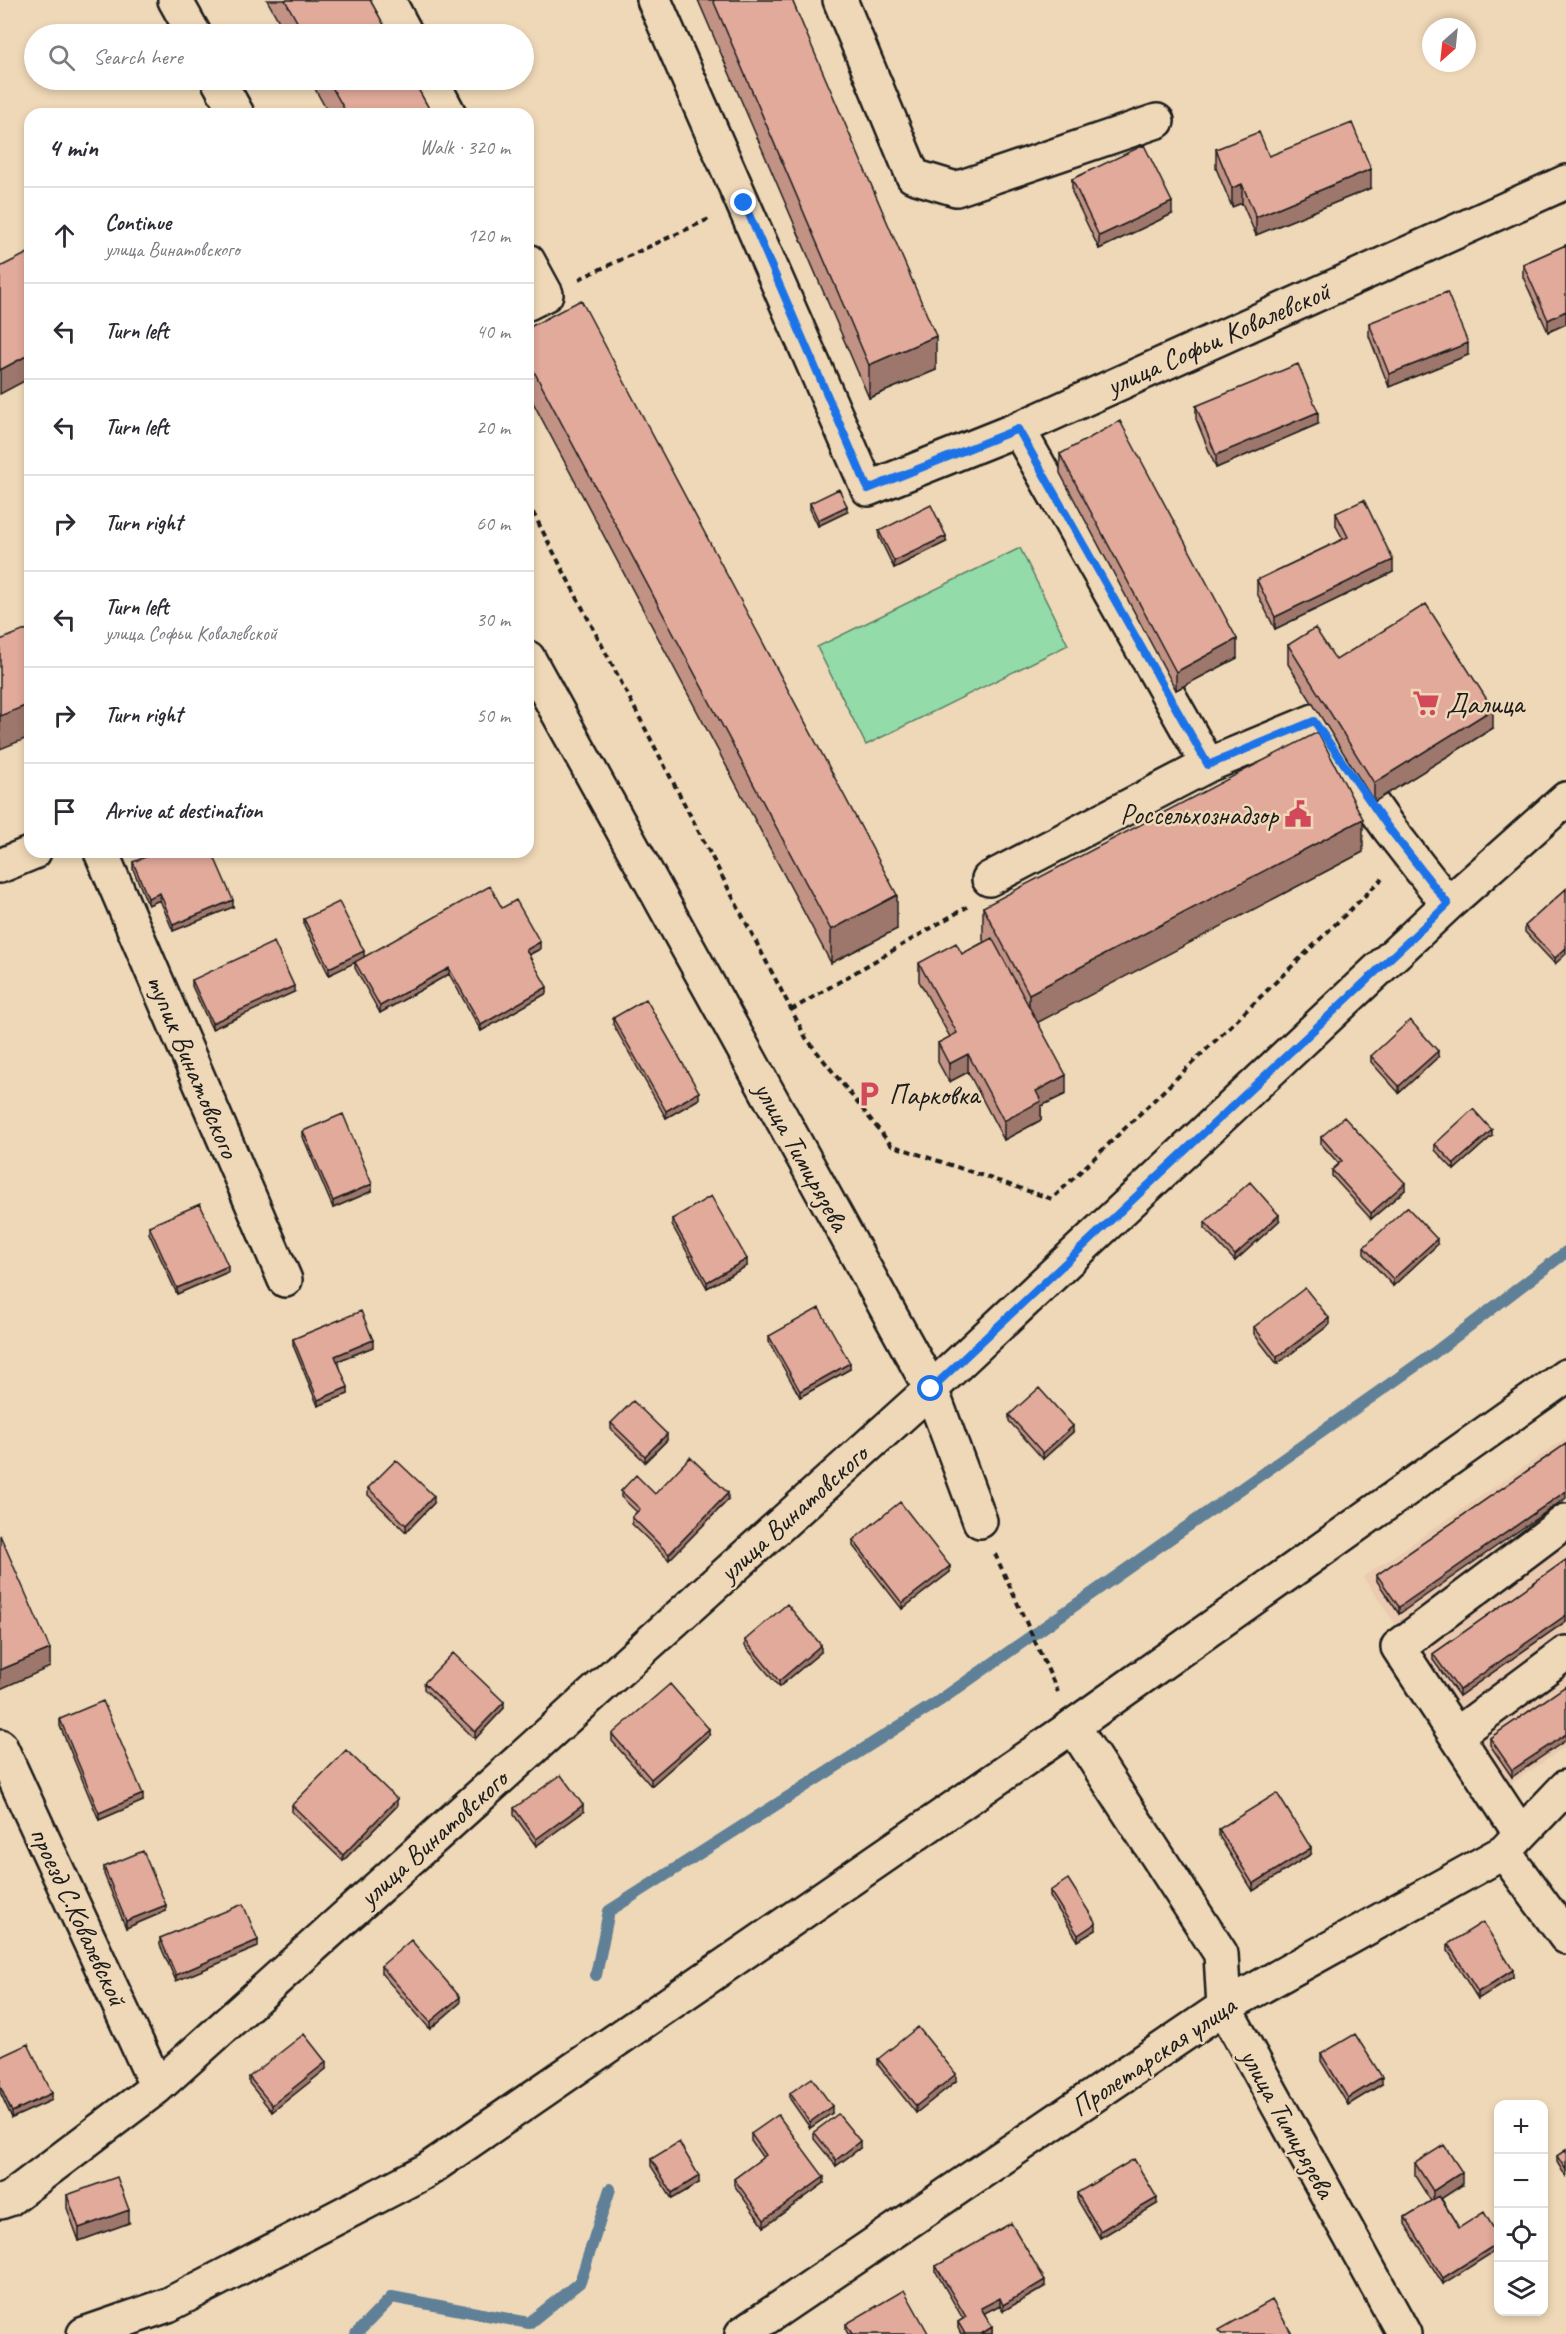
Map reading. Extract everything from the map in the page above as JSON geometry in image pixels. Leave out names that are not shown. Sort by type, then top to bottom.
[{"type":"street","points":[[176,0],[189,24]]},
{"type":"street","points":[[388,0],[401,24]]},
{"type":"street","points":[[654,0],[744,203]]},
{"type":"street","points":[[840,0],[914,176],[956,189],[1156,121]]},
{"type":"street","points":[[224,90],[234,108]]},
{"type":"street","points":[[436,90],[446,108]]},
{"type":"street","name":"улица Софьи Ковалевской","points":[[744,203],[868,489],[1018,429],[1566,182]]},
{"type":"street","points":[[1018,429],[1208,765]]},
{"type":"street","name":"улица Тимирязева","points":[[534,669],[931,1389],[980,1521]]},
{"type":"street","points":[[989,879],[1208,765],[1314,721],[1388,827],[1448,904]]},
{"type":"street","name":"улица Винатовского","points":[[0,2202],[9,2199],[157,2087],[931,1389],[1448,904],[1566,799]]},
{"type":"street","points":[[0,866],[24,856]]},
{"type":"street","name":"тупик Винатовского","points":[[104,858],[285,1280]]},
{"type":"street","points":[[84,2334],[168,2305],[426,2171],[1073,1726],[1566,1376]]},
{"type":"street","points":[[1566,1521],[1398,1647],[1456,1735],[1512,1842],[1566,1937]]},
{"type":"street","points":[[1456,1735],[1566,1653]]},
{"type":"street","name":"улица Тимирязева","points":[[1073,1726],[1221,1954],[1224,2007],[1404,2334]]},
{"type":"street","name":"проезд С.Ковалевской","points":[[0,1746],[157,2087]]},
{"type":"street","name":"Пролетарская улица","points":[[753,2331],[1224,2007],[1512,1842],[1566,1787]]},
{"type":"path","points":[[537,299],[744,203]]},
{"type":"path","points":[[534,515],[806,1038],[891,1145],[1052,1198],[1409,853]]},
{"type":"path","points":[[791,1010],[964,910],[989,879]]},
{"type":"path","points":[[980,1521],[1047,1669]]},
{"type":"shaded area","points":[[1566,1438],[1566,1746],[1507,1787],[1363,1577]]},
{"type":"green space","points":[[1020,548],[1068,645],[866,745],[817,647]]},
{"type":"building","points":[[285,0],[370,0],[383,24],[298,24]]},
{"type":"building","points":[[713,0],[792,0],[936,336],[869,365]]},
{"type":"building","points":[[334,90],[419,90],[429,108],[344,108]]},
{"type":"building","points":[[1352,123],[1371,169],[1256,217],[1242,184],[1232,188],[1216,149],[1259,132],[1269,156]]},
{"type":"building","points":[[1144,145],[1172,202],[1099,236],[1072,179]]},
{"type":"building","points":[[1566,245],[1566,311],[1548,320],[1523,264]]},
{"type":"building","points":[[24,255],[24,357],[0,370],[0,267]]},
{"type":"building","points":[[1447,292],[1468,343],[1389,374],[1369,323]]},
{"type":"building","points":[[581,300],[897,895],[831,930],[534,371],[534,325]]},
{"type":"building","points":[[1298,364],[1318,412],[1216,455],[1196,406]]},
{"type":"building","points":[[1120,421],[1237,639],[1176,672],[1060,454]]},
{"type":"building","points":[[839,489],[847,506],[818,520],[810,503]]},
{"type":"building","points":[[1364,500],[1393,560],[1275,617],[1257,580],[1348,537],[1336,513]]},
{"type":"building","points":[[931,505],[946,536],[894,561],[879,531]]},
{"type":"building","points":[[1426,604],[1493,709],[1374,783],[1288,645],[1315,628],[1336,660]]},
{"type":"building","points":[[24,630],[24,706],[0,716],[0,640]]},
{"type":"building","points":[[1318,732],[1363,819],[1029,994],[983,907]]},
{"type":"building","points":[[143,858],[215,858],[233,900],[173,925],[160,893],[148,898],[133,862]]},
{"type":"building","points":[[490,886],[502,908],[516,900],[540,942],[526,950],[547,987],[481,1025],[449,968],[380,1006],[355,962]]},
{"type":"building","points":[[1566,889],[1566,948],[1555,958],[1525,926]]},
{"type":"building","points":[[339,902],[364,951],[329,968],[304,919]]},
{"type":"building","points":[[992,938],[1066,1075],[1036,1091],[1041,1101],[1004,1121],[968,1054],[949,1064],[938,1043],[957,1033],[919,963],[956,943],[962,954]]},
{"type":"building","points":[[274,942],[294,986],[212,1023],[192,980]]},
{"type":"building","points":[[646,999],[699,1092],[666,1111],[613,1018]]},
{"type":"building","points":[[1410,1020],[1438,1051],[1399,1086],[1371,1056]]},
{"type":"building","points":[[1473,1109],[1492,1130],[1454,1164],[1435,1144]]},
{"type":"building","points":[[343,1114],[372,1184],[333,1201],[303,1131]]},
{"type":"building","points":[[1344,1117],[1405,1183],[1371,1213],[1332,1170],[1342,1161],[1321,1137]]},
{"type":"building","points":[[1250,1182],[1279,1215],[1235,1255],[1205,1222]]},
{"type":"building","points":[[711,1196],[747,1259],[707,1282],[672,1219]]},
{"type":"building","points":[[200,1204],[228,1266],[177,1288],[149,1226]]},
{"type":"building","points":[[1407,1207],[1437,1239],[1393,1279],[1364,1247]]},
{"type":"building","points":[[1305,1288],[1329,1318],[1277,1357],[1254,1327]]},
{"type":"building","points":[[819,1308],[850,1363],[800,1391],[769,1336]]},
{"type":"building","points":[[361,1311],[373,1340],[335,1356],[348,1387],[318,1400],[293,1339]]},
{"type":"building","points":[[1039,1388],[1073,1426],[1043,1453],[1009,1415]]},
{"type":"building","points":[[633,1401],[667,1434],[645,1456],[611,1423]]},
{"type":"building","points":[[1566,1444],[1566,1491],[1399,1607],[1377,1575]]},
{"type":"building","points":[[690,1457],[728,1493],[669,1554],[632,1517],[640,1509],[621,1491],[636,1475],[655,1494]]},
{"type":"building","points":[[396,1460],[434,1496],[406,1525],[368,1488]]},
{"type":"building","points":[[900,1502],[950,1566],[902,1603],[853,1540]]},
{"type":"building","points":[[0,1535],[50,1649],[0,1670]]},
{"type":"building","points":[[1566,1560],[1566,1615],[1459,1690],[1433,1654]]},
{"type":"building","points":[[787,1604],[821,1645],[779,1681],[745,1640]]},
{"type":"building","points":[[453,1653],[504,1702],[475,1732],[424,1683]]},
{"type":"building","points":[[670,1684],[709,1729],[651,1779],[612,1734]]},
{"type":"building","points":[[1566,1686],[1566,1734],[1512,1770],[1490,1738]]},
{"type":"building","points":[[103,1701],[143,1794],[99,1813],[60,1719]]},
{"type":"building","points":[[346,1750],[397,1799],[343,1855],[292,1805]]},
{"type":"building","points":[[561,1775],[583,1805],[536,1839],[514,1808]]},
{"type":"building","points":[[1277,1793],[1311,1848],[1253,1884],[1219,1829]]},
{"type":"building","points":[[143,1851],[166,1905],[126,1921],[104,1867]]},
{"type":"building","points":[[1068,1879],[1096,1923],[1078,1935],[1050,1891]]},
{"type":"building","points":[[243,1904],[258,1940],[176,1975],[160,1938]]},
{"type":"building","points":[[1483,1922],[1513,1970],[1478,1992],[1448,1944]]},
{"type":"building","points":[[411,1940],[460,1997],[430,2022],[381,1966]]},
{"type":"building","points":[[918,2027],[956,2074],[916,2106],[878,2059]]},
{"type":"building","points":[[304,2034],[326,2062],[272,2105],[249,2077]]},
{"type":"building","points":[[1355,2034],[1382,2077],[1348,2098],[1321,2054]]},
{"type":"building","points":[[28,2044],[52,2093],[12,2112],[0,2086],[0,2057]]},
{"type":"building","points":[[812,2078],[832,2106],[810,2122],[790,2093]]},
{"type":"building","points":[[838,2114],[860,2141],[836,2160],[814,2132]]},
{"type":"building","points":[[778,2115],[824,2177],[764,2220],[734,2179],[766,2155],[751,2134]]},
{"type":"building","points":[[679,2142],[699,2176],[672,2193],[651,2159]]},
{"type":"building","points":[[1444,2145],[1462,2172],[1433,2191],[1415,2163]]},
{"type":"building","points":[[1566,2150],[1566,2170],[1557,2156]]},
{"type":"building","points":[[1134,2159],[1157,2198],[1100,2231],[1077,2193]]},
{"type":"building","points":[[117,2177],[129,2210],[79,2228],[67,2195]]},
{"type":"building","points":[[1439,2196],[1459,2228],[1484,2212],[1494,2229],[1494,2246],[1443,2278],[1405,2217]]},
{"type":"building","points":[[1011,2223],[1045,2280],[1003,2305],[1000,2298],[981,2308],[992,2327],[981,2334],[965,2334],[958,2322],[966,2317],[936,2266]]},
{"type":"building","points":[[904,2290],[928,2333],[852,2334],[846,2324]]},
{"type":"building","points":[[1272,2300],[1292,2334],[1221,2334],[1219,2330]]},
{"type":"waterway","points":[[596,1975],[609,1911],[939,1701],[1434,1353],[1566,1252]]},
{"type":"waterway","points":[[356,2334],[392,2297],[529,2323],[580,2282],[610,2189]]},
{"type":"place","name":"Далица","points":[[1426,703]]},
{"type":"place","name":"Россельхознадзор","points":[[1298,814]]},
{"type":"place","name":"Парковка","points":[[869,1094]]},
{"type":"route","points":[[744,203],[868,489],[1018,429],[1208,765],[1314,721],[1388,827],[1448,904],[931,1389]]}]
